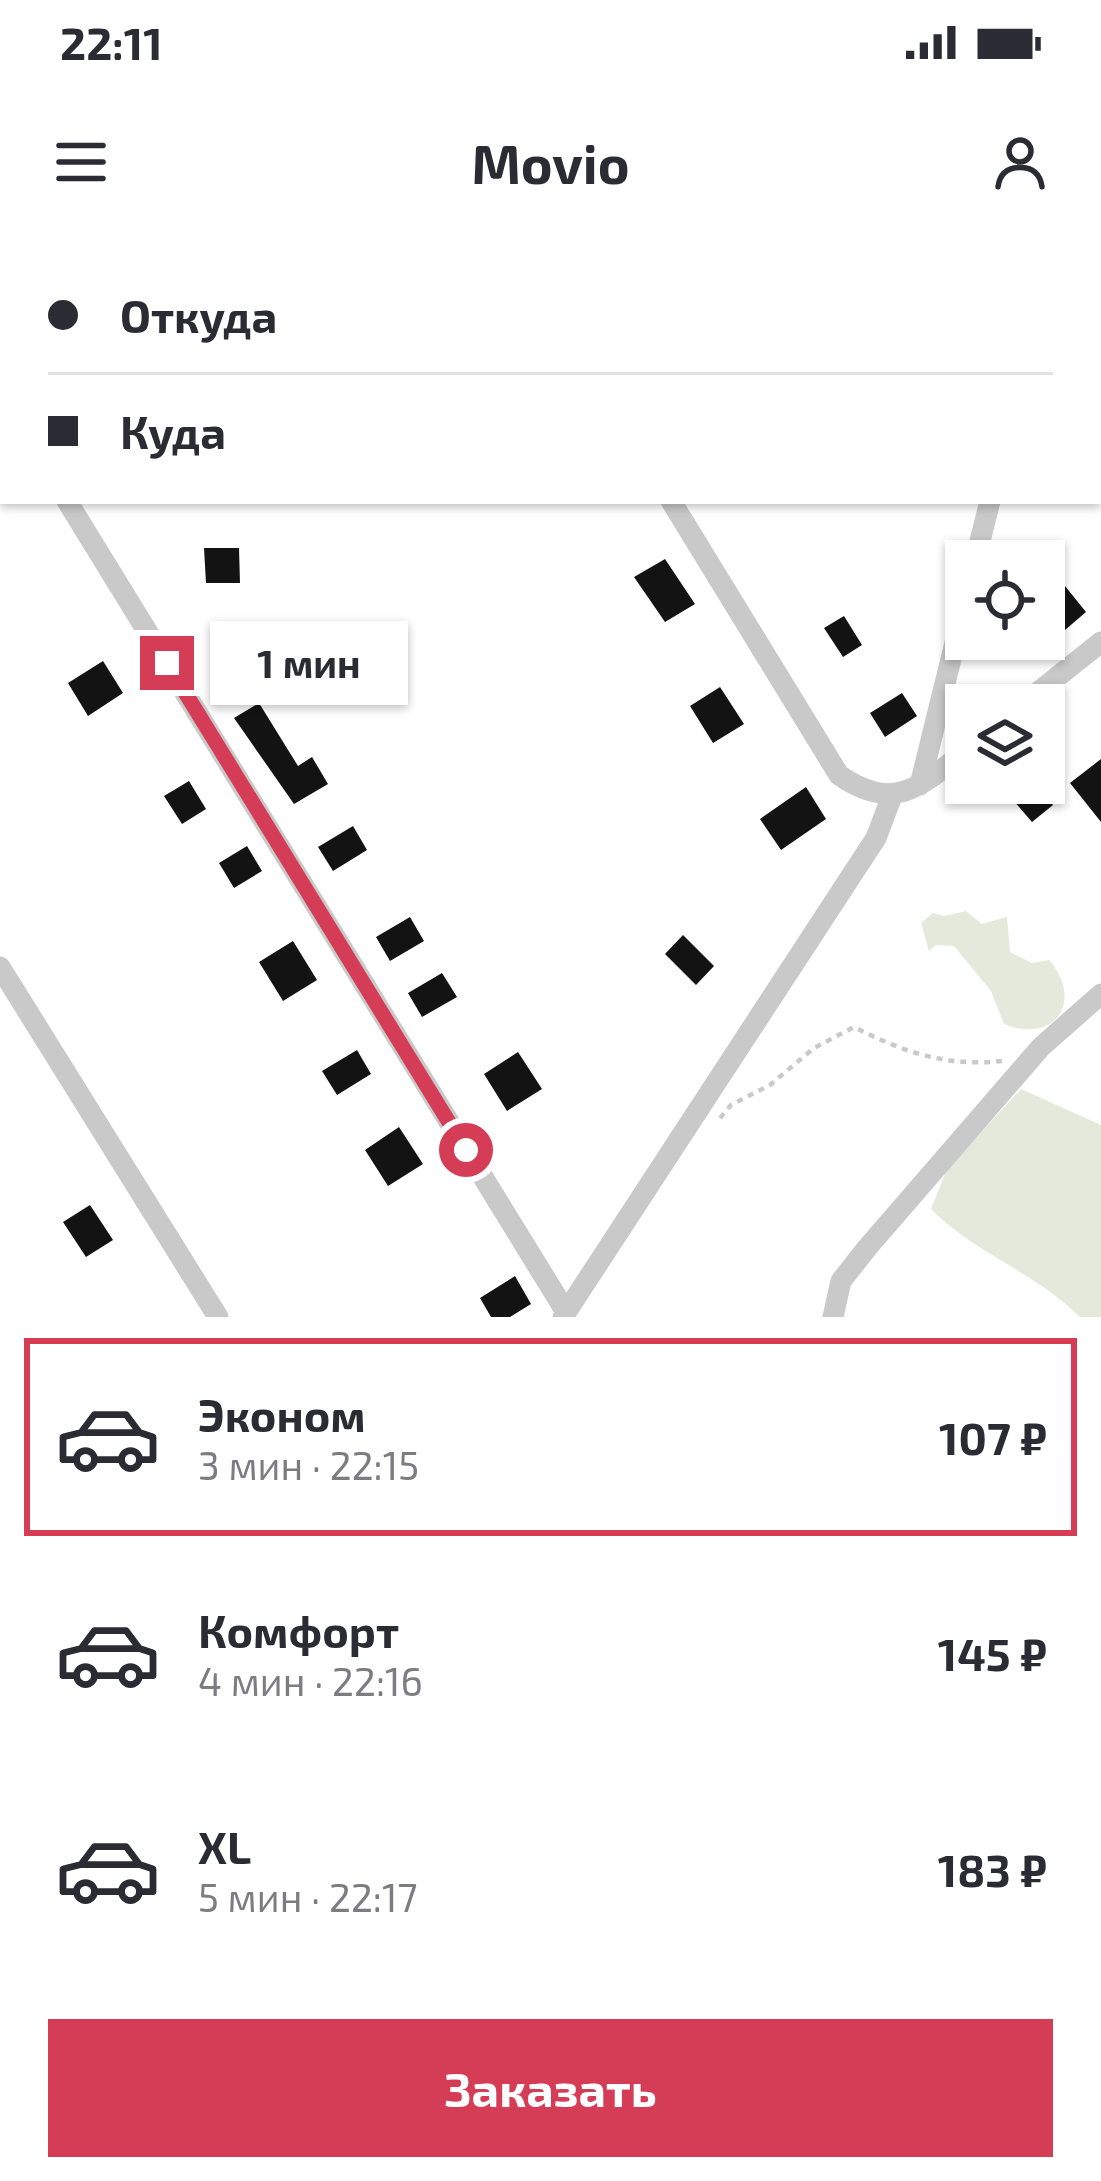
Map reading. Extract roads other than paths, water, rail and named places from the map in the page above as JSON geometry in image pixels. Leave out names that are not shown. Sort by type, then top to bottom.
[{"type":"street","points":[[69,504],[564,1315],[875,838],[892,796]]},
{"type":"street","points":[[673,504],[839,775],[865,793],[892,796],[945,766]]},
{"type":"street","points":[[980,540],[989,504]]},
{"type":"street","points":[[1048,684],[1101,642]]},
{"type":"street","points":[[920,784],[951,660]]},
{"type":"street","points":[[0,968],[218,1317]]},
{"type":"street","points":[[833,1317],[841,1281],[1032,1058],[1101,994]]}]
